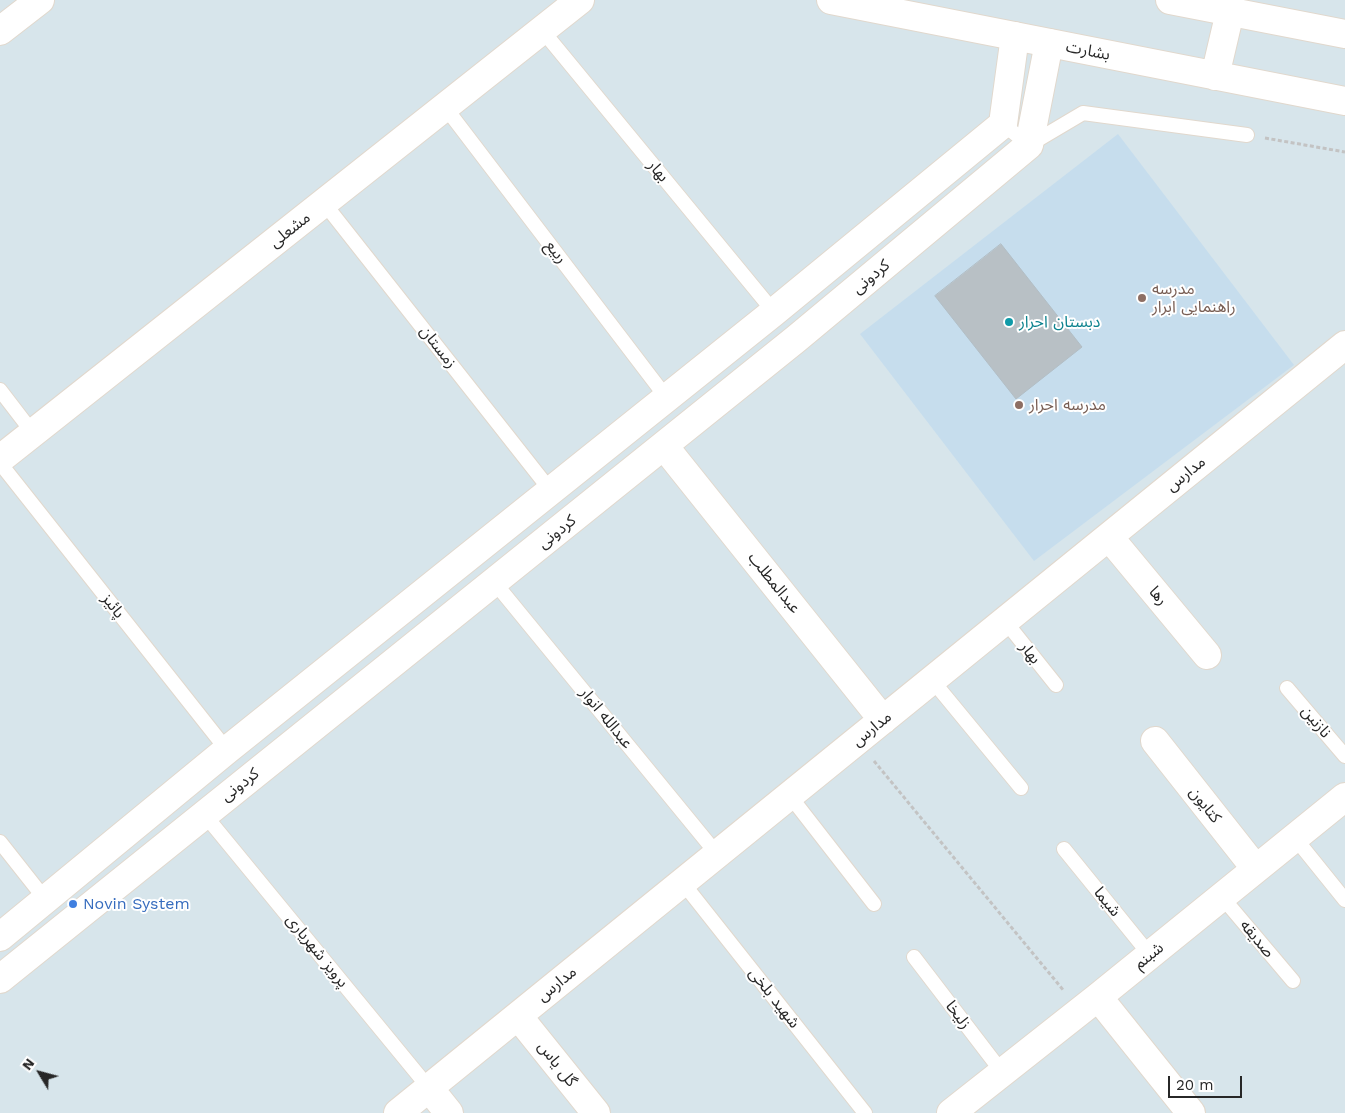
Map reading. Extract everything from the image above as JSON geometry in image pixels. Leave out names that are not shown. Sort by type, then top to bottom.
[{"type":"street","points":[[0,31],[40,0]]},
{"type":"street","name":"مشعلی","points":[[0,461],[580,0]]},
{"type":"street","name":"بشارت","points":[[831,0],[1345,101]]},
{"type":"street","points":[[1170,0],[1345,34]]},
{"type":"street","points":[[1215,76],[1230,12]]},
{"type":"street","points":[[0,937],[227,750],[774,312],[1002,124],[1015,36]]},
{"type":"street","points":[[1029,145],[1049,43]]},
{"type":"street","name":"کردونی","points":[[0,979],[796,340],[1029,145]]},
{"type":"street","points":[[774,312],[796,340]]},
{"type":"street","name":"مدارس","points":[[398,1113],[1345,346]]},
{"type":"street","name":"عبدالمطلب","points":[[664,446],[883,720]]},
{"type":"street","name":"رها","points":[[1109,537],[1207,655]]},
{"type":"street","points":[[376,631],[398,660]]},
{"type":"street","name":"کتایون","points":[[1155,741],[1256,869]]},
{"type":"street","name":"شبنم","points":[[951,1113],[1345,797]]},
{"type":"street","points":[[1089,1004],[1191,1113]]},
{"type":"street","name":"گل یاس","points":[[518,1016],[596,1113]]},
{"type":"street","points":[[429,1088],[449,1113]]},
{"type":"lane","name":"بهار","points":[[542,30],[774,312]]},
{"type":"lane","name":"ربیع","points":[[445,107],[666,397]]},
{"type":"lane","points":[[1002,124],[1029,145],[1084,113],[1247,135]]},
{"type":"lane","name":"زمستان","points":[[324,203],[551,491]]},
{"type":"lane","points":[[0,390],[34,433]]},
{"type":"lane","name":"پائیز","points":[[0,461],[227,750]]},
{"type":"lane","name":"عبدالله انوار","points":[[495,583],[717,854]]},
{"type":"lane","name":"بهار","points":[[1005,621],[1056,685]]},
{"type":"lane","points":[[932,680],[1020,788]]},
{"type":"lane","name":"نازنین","points":[[1287,688],[1345,756]]},
{"type":"lane","points":[[790,796],[874,904]]},
{"type":"lane","name":"پرویز شهریاری","points":[[204,814],[429,1088]]},
{"type":"lane","points":[[1295,838],[1345,900]]},
{"type":"lane","points":[[0,842],[46,900]]},
{"type":"lane","name":"شیما","points":[[1064,849],[1150,955]]},
{"type":"lane","name":"شهید بلخی","points":[[683,882],[865,1113]]},
{"type":"lane","name":"صدیقه","points":[[1222,897],[1293,981]]},
{"type":"lane","name":"زلیخا","points":[[914,957],[1002,1072]]},
{"type":"path","points":[[1247,135],[1345,152]]},
{"type":"path","points":[[857,741],[1089,1004]]},
{"type":"shaded area","points":[[1118,134],[1294,365],[1034,561],[860,334]]},
{"type":"building","name":"دبستان احرار","points":[[1001,244],[1082,347],[1016,399],[935,296]]},
{"type":"place","name":"مدرسه راهنمایی ابرار","points":[[1142,298]]},
{"type":"place","name":"دبستان احرار","points":[[1009,322]]},
{"type":"place","name":"مدرسه احرار","points":[[1019,405]]},
{"type":"place","name":"Novin System","points":[[73,904]]}]
